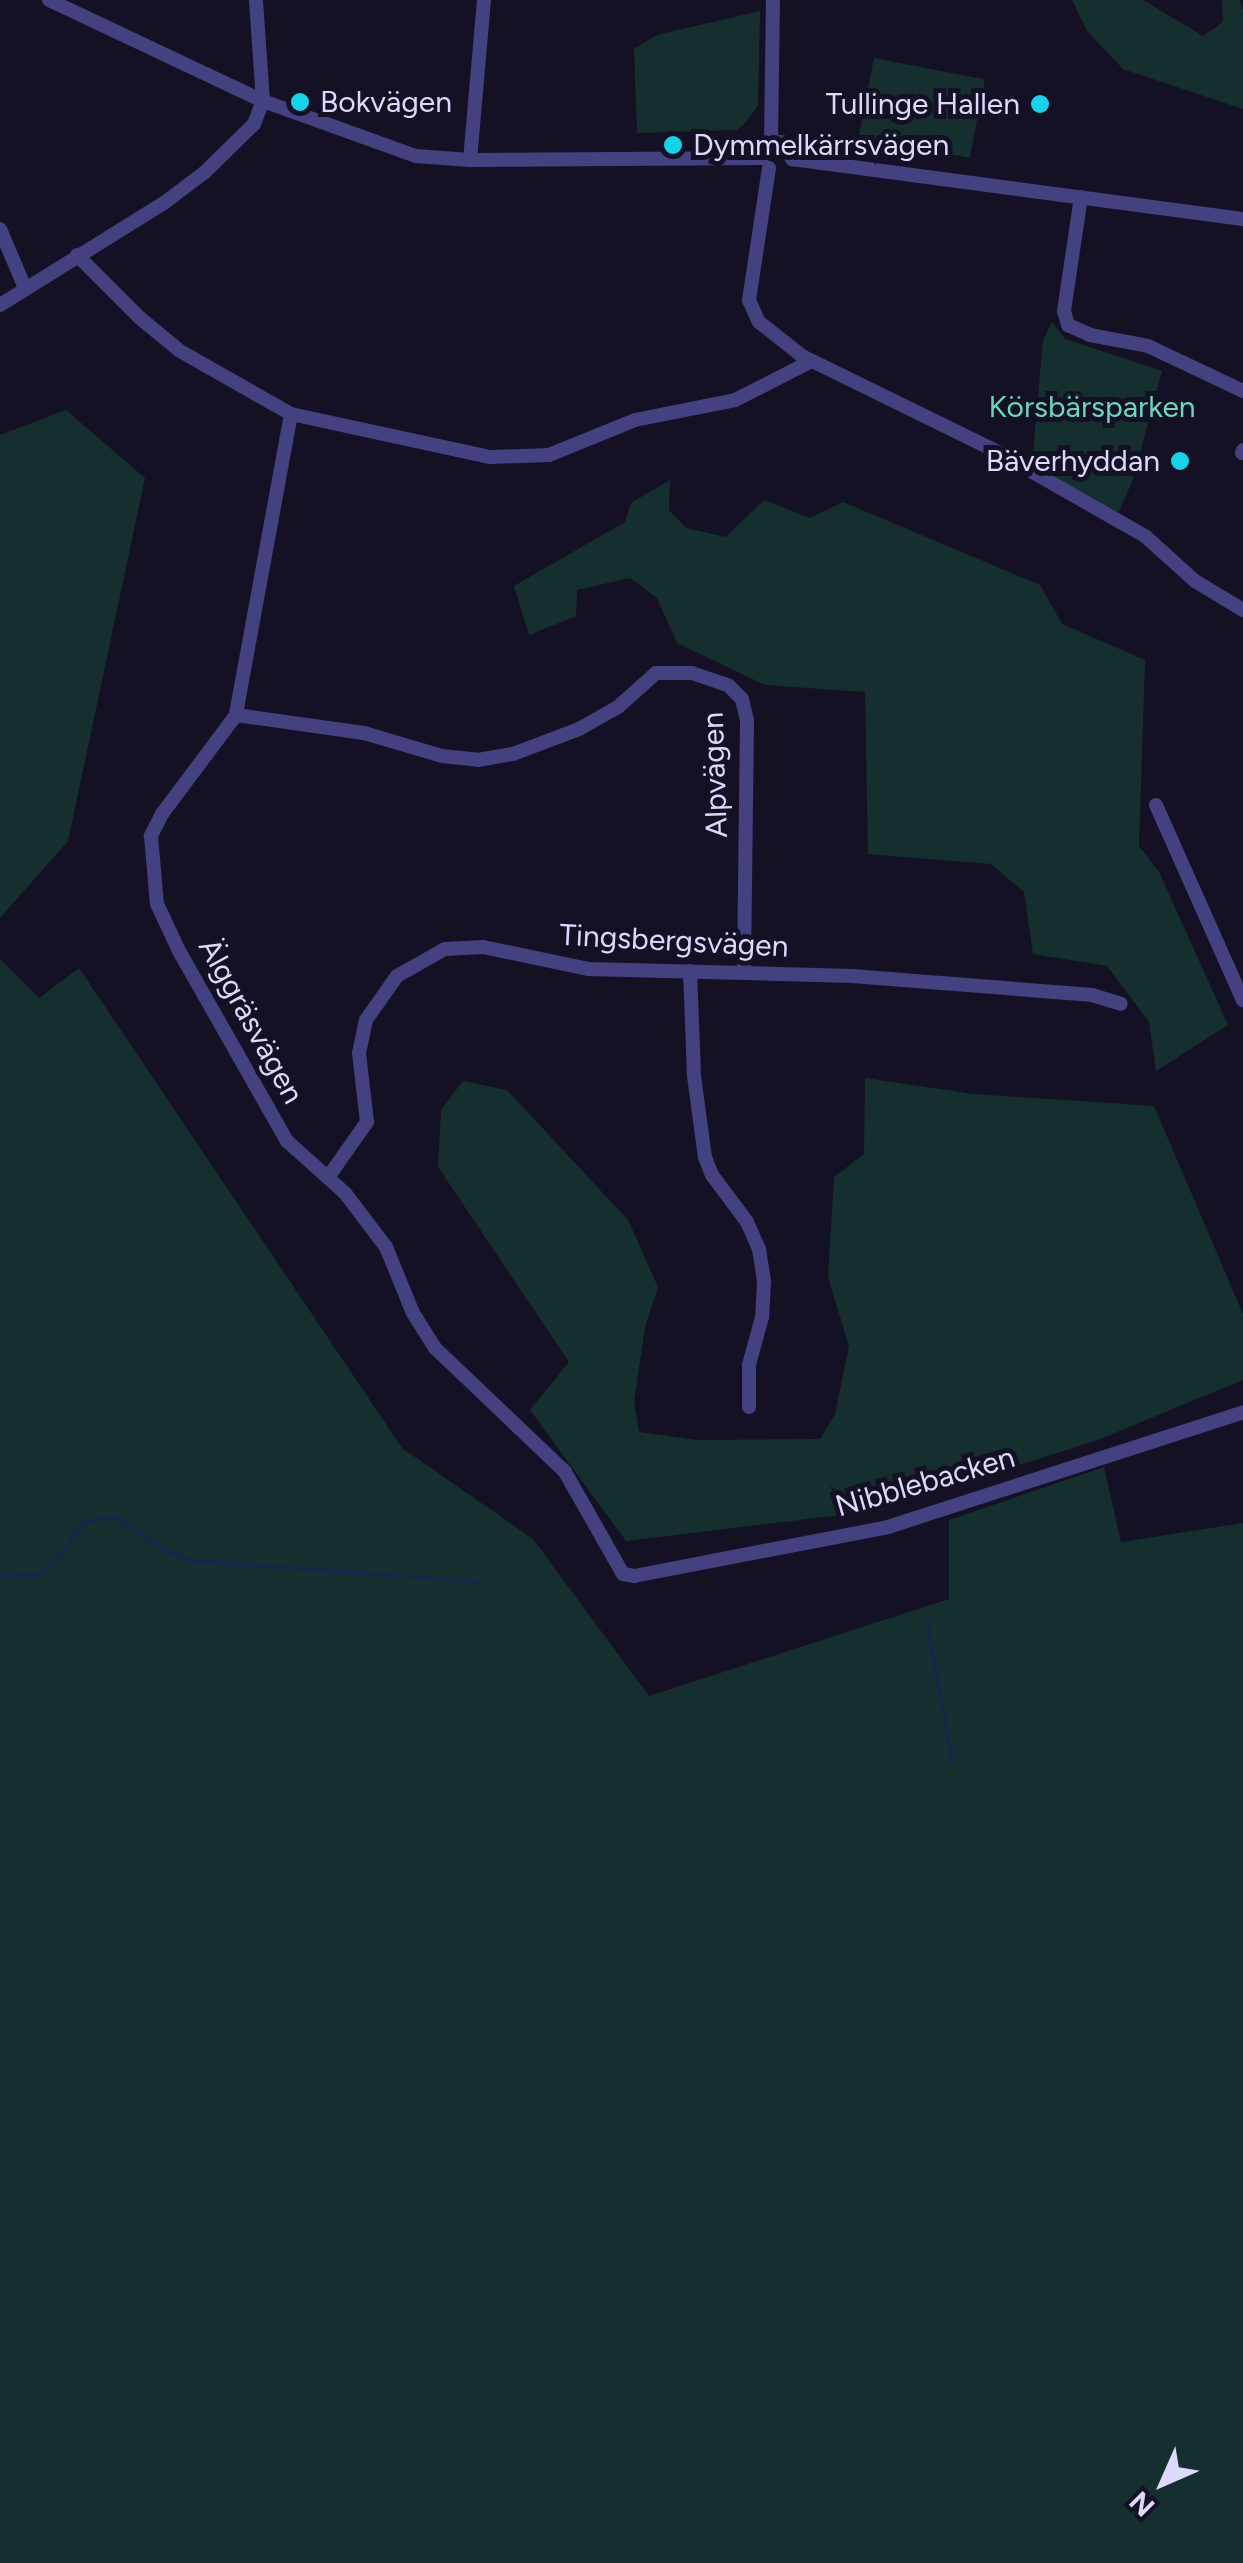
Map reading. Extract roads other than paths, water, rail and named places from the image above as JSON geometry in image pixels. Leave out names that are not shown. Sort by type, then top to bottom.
[{"type":"street","points":[[50,0],[263,101],[416,156],[765,163],[784,168],[792,158]]},
{"type":"street","points":[[0,304],[205,172],[254,124],[263,101],[256,0]]},
{"type":"street","points":[[470,160],[484,0]]},
{"type":"street","points":[[773,0],[772,140],[763,148],[765,163],[749,300],[758,322],[807,359],[994,450],[1158,544],[1195,581],[1243,610]]},
{"type":"street","points":[[772,140],[786,143],[792,158]]},
{"type":"street","points":[[792,158],[1243,219]]},
{"type":"street","points":[[1080,197],[1064,311],[1068,324],[1090,336],[1148,346],[1243,391]]},
{"type":"street","points":[[0,228],[25,288]]},
{"type":"street","points":[[77,255],[140,318],[180,351],[291,414],[490,458],[530,458],[571,449],[635,420],[735,400],[807,359]]},
{"type":"street","name":"Älggräsvägen","points":[[291,414],[236,715],[162,814],[151,836],[157,904],[178,950],[287,1141],[330,1176],[386,1247],[413,1313],[434,1348],[565,1472],[602,1533],[618,1569]]},
{"type":"street","name":"Alpvägen","points":[[236,715],[364,733],[442,756],[478,760],[513,754],[579,729],[618,707],[656,673],[692,674],[729,686],[742,699],[747,720],[744,972]]},
{"type":"street","points":[[1156,805],[1243,1000]]},
{"type":"street","name":"Tingsbergsvägen","points":[[330,1176],[367,1122],[359,1053],[366,1020],[387,986],[420,959],[444,948],[472,947],[588,969],[744,972],[1092,995],[1121,1004]]},
{"type":"street","points":[[690,971],[696,1094],[706,1157],[712,1175],[747,1222],[759,1249],[764,1282],[762,1316],[749,1365],[750,1407]]},
{"type":"street","name":"Nibblebacken","points":[[618,1569],[634,1576],[888,1527],[1243,1412]]},
{"type":"waterway","points":[[0,1576],[38,1575],[63,1552],[83,1522],[115,1517],[166,1551],[195,1561],[479,1582]]},
{"type":"waterway","points":[[927,1621],[953,1764]]},
{"type":"place","name":"Bokvägen","points":[[300,102]]},
{"type":"place","name":"Tullinge Hallen","points":[[1040,104]]},
{"type":"place","name":"Dymmelkärrsvägen","points":[[673,145]]},
{"type":"place","name":"Bäverhyddan","points":[[1180,461]]},
{"type":"park label","name":"Körsbärsparken","points":[[1092,407]]}]
